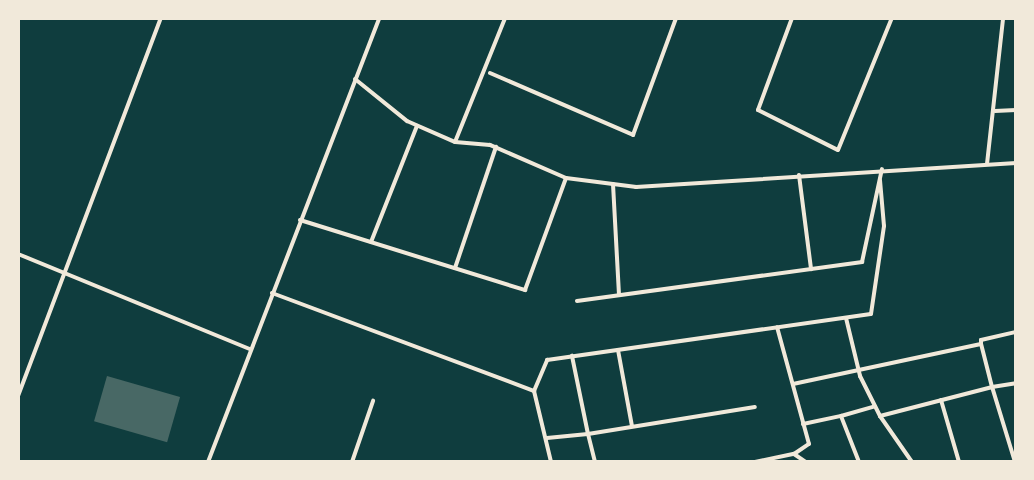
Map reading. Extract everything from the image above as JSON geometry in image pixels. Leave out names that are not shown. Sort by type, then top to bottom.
[{"type":"street","points":[[18,396],[161,18]]},
{"type":"street","points":[[208,462],[379,18]]},
{"type":"street","points":[[455,142],[505,18]]},
{"type":"street","points":[[490,73],[633,135],[676,18]]},
{"type":"street","points":[[792,18],[758,110],[838,150],[892,18]]},
{"type":"street","points":[[987,164],[995,111],[1003,18]]},
{"type":"street","points":[[355,80],[417,126],[455,142],[496,147],[566,177],[636,187],[1016,163]]},
{"type":"street","points":[[995,111],[1016,110]]},
{"type":"street","points":[[371,242],[417,126]]},
{"type":"street","points":[[455,268],[496,147]]},
{"type":"street","points":[[577,301],[862,262],[882,170]]},
{"type":"street","points":[[799,175],[811,269]]},
{"type":"street","points":[[300,220],[525,290],[566,177]]},
{"type":"street","points":[[551,462],[534,391],[547,360],[871,314],[884,226],[880,180]]},
{"type":"street","points":[[613,184],[618,296]]},
{"type":"street","points":[[18,254],[250,349]]},
{"type":"street","points":[[272,292],[534,391]]},
{"type":"street","points":[[846,318],[859,373],[880,416],[912,462]]},
{"type":"street","points":[[755,462],[794,454],[809,444],[777,327]]},
{"type":"street","points":[[1015,462],[992,387],[981,340],[1016,332]]},
{"type":"street","points":[[794,384],[859,373],[981,344]]},
{"type":"street","points":[[618,350],[632,426]]},
{"type":"street","points":[[572,356],[595,462]]},
{"type":"street","points":[[880,416],[941,399],[1016,383]]},
{"type":"street","points":[[941,399],[959,462]]},
{"type":"street","points":[[352,462],[373,401]]},
{"type":"street","points":[[803,424],[875,406]]},
{"type":"street","points":[[547,438],[588,434],[755,407]]},
{"type":"street","points":[[841,416],[859,462]]},
{"type":"street","points":[[794,454],[806,462]]},
{"type":"building","points":[[107,376],[180,397],[167,442],[94,421]]}]
